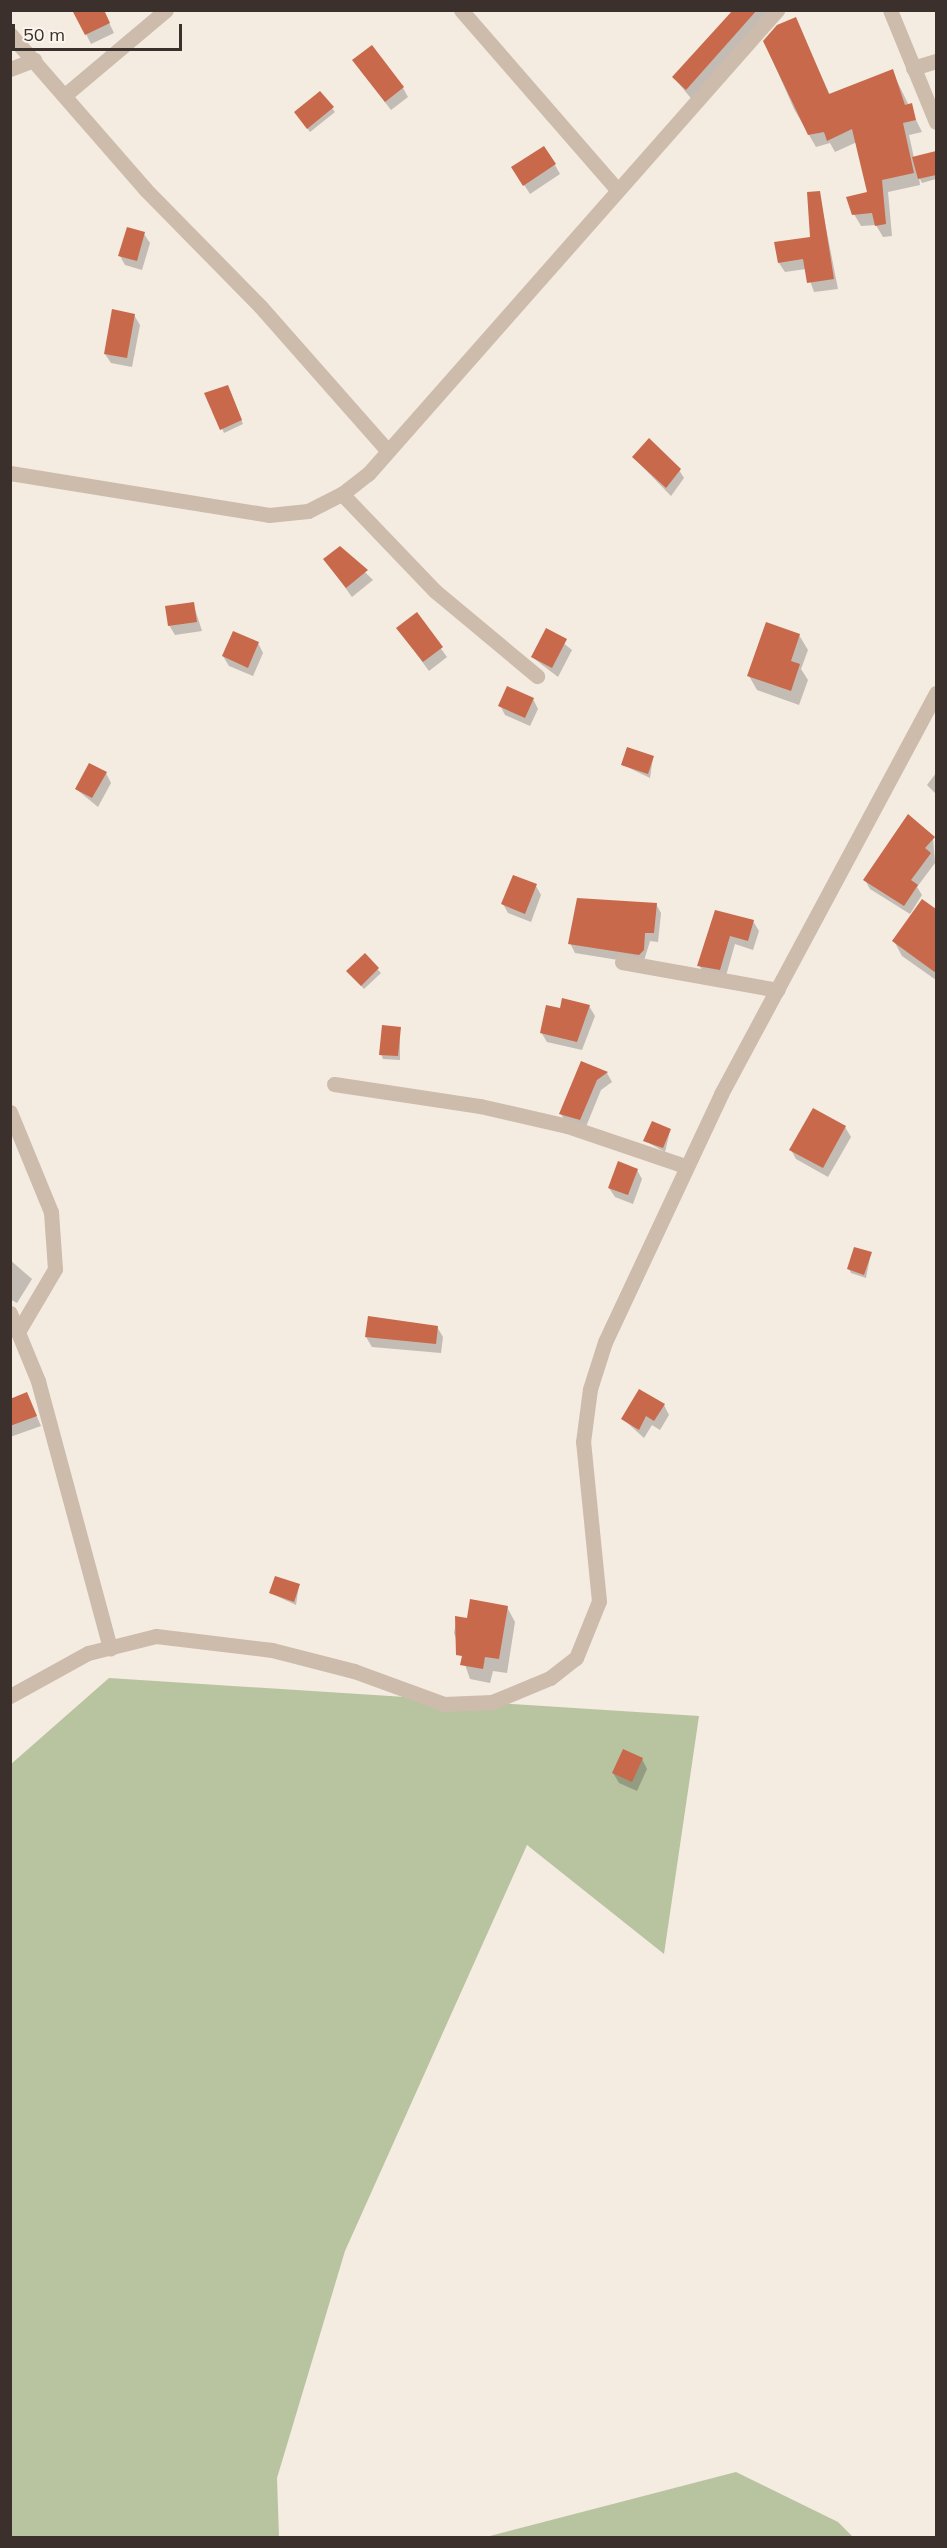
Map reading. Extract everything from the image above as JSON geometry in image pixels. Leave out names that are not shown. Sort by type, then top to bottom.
[{"type":"street","points":[[64,95],[166,10]]},
{"type":"street","points":[[461,10],[616,188]]},
{"type":"street","points":[[10,473],[268,515],[308,511],[342,494],[388,451],[616,188],[777,10]]},
{"type":"street","points":[[890,10],[936,122]]},
{"type":"street","points":[[10,34],[388,451]]},
{"type":"street","points":[[10,69],[34,60]]},
{"type":"street","points":[[913,68],[936,61]]},
{"type":"street","points":[[342,494],[435,591],[537,676]]},
{"type":"street","points":[[10,1696],[88,1653],[156,1636],[205,1638],[354,1671],[444,1704],[492,1702],[550,1678],[576,1658],[599,1601],[583,1442],[590,1389],[644,1248],[685,1166],[936,693]]},
{"type":"street","points":[[622,962],[778,990]]},
{"type":"street","points":[[334,1084],[480,1106],[567,1126],[685,1166]]},
{"type":"street","points":[[10,1112],[51,1212],[55,1269],[19,1330]]},
{"type":"street","points":[[10,1313],[19,1330],[110,1648]]},
{"type":"green space","points":[[109,1678],[699,1716],[664,1954],[527,1845],[345,2251],[277,2478],[279,2537],[11,2537],[10,1765]]},
{"type":"green space","points":[[736,2472],[838,2522],[853,2537],[486,2537]]},
{"type":"building","points":[[72,10],[104,10],[110,23],[85,35]]},
{"type":"building","points":[[733,10],[757,10],[686,90],[672,77]]},
{"type":"building","points":[[796,17],[829,94],[893,69],[905,105],[912,103],[916,120],[903,123],[914,173],[882,180],[886,224],[875,226],[872,213],[852,215],[846,197],[867,192],[852,129],[827,141],[824,132],[808,135],[763,41],[777,25]]},
{"type":"building","points":[[372,45],[404,87],[385,102],[352,60]]},
{"type":"building","points":[[320,91],[334,107],[307,129],[294,112]]},
{"type":"building","points":[[544,146],[556,164],[523,186],[511,167]]},
{"type":"building","points":[[936,151],[936,175],[918,179],[912,157]]},
{"type":"building","points":[[820,191],[834,279],[807,283],[803,259],[778,263],[774,242],[810,237],[807,192]]},
{"type":"building","points":[[127,227],[145,232],[137,261],[118,256]]},
{"type":"building","points":[[112,309],[135,314],[127,358],[104,354]]},
{"type":"building","points":[[228,385],[242,420],[220,430],[204,393]]},
{"type":"building","points":[[649,438],[681,469],[666,488],[632,457]]},
{"type":"building","points":[[340,546],[368,570],[346,588],[323,559]]},
{"type":"building","points":[[194,602],[197,622],[168,626],[165,606]]},
{"type":"building","points":[[417,612],[443,647],[423,662],[396,628]]},
{"type":"building","points":[[766,622],[800,634],[791,661],[800,664],[791,691],[747,676]]},
{"type":"building","points":[[546,628],[567,639],[552,668],[531,657]]},
{"type":"building","points":[[233,631],[259,642],[248,668],[222,656]]},
{"type":"building","points":[[507,686],[534,698],[525,718],[498,706]]},
{"type":"building","points":[[627,747],[654,756],[648,774],[621,765]]},
{"type":"building","points":[[89,763],[107,772],[92,798],[75,789]]},
{"type":"building","points":[[908,814],[935,837],[925,848],[931,853],[911,880],[918,885],[904,906],[863,880]]},
{"type":"building","points":[[513,875],[537,884],[525,914],[501,904]]},
{"type":"building","points":[[577,898],[657,903],[654,933],[645,933],[644,950],[639,955],[568,944]]},
{"type":"building","points":[[922,899],[936,909],[936,973],[892,941]]},
{"type":"building","points":[[715,910],[754,920],[748,941],[730,936],[720,970],[697,966]]},
{"type":"building","points":[[365,953],[379,968],[361,986],[346,971]]},
{"type":"building","points":[[562,998],[590,1005],[577,1042],[540,1033],[546,1005],[560,1008]]},
{"type":"building","points":[[382,1025],[401,1027],[398,1056],[379,1055]]},
{"type":"building","points":[[581,1061],[608,1072],[597,1080],[580,1120],[559,1114]]},
{"type":"building","points":[[813,1108],[846,1126],[823,1168],[789,1150]]},
{"type":"building","points":[[652,1121],[671,1129],[663,1148],[643,1141]]},
{"type":"building","points":[[618,1161],[638,1169],[628,1195],[608,1188]]},
{"type":"building","points":[[854,1247],[872,1252],[864,1275],[847,1269]]},
{"type":"building","points":[[368,1316],[438,1326],[436,1344],[365,1337]]},
{"type":"building","points":[[639,1389],[665,1404],[654,1421],[646,1416],[639,1430],[621,1419]]},
{"type":"building","points":[[27,1392],[37,1416],[10,1426],[10,1399]]},
{"type":"building","points":[[275,1576],[300,1584],[294,1602],[269,1593]]},
{"type":"building","points":[[470,1599],[508,1606],[499,1659],[485,1657],[483,1669],[460,1665],[462,1656],[456,1655],[455,1616],[467,1618]]},
{"type":"building","points":[[623,1749],[643,1758],[632,1782],[612,1773]]}]
